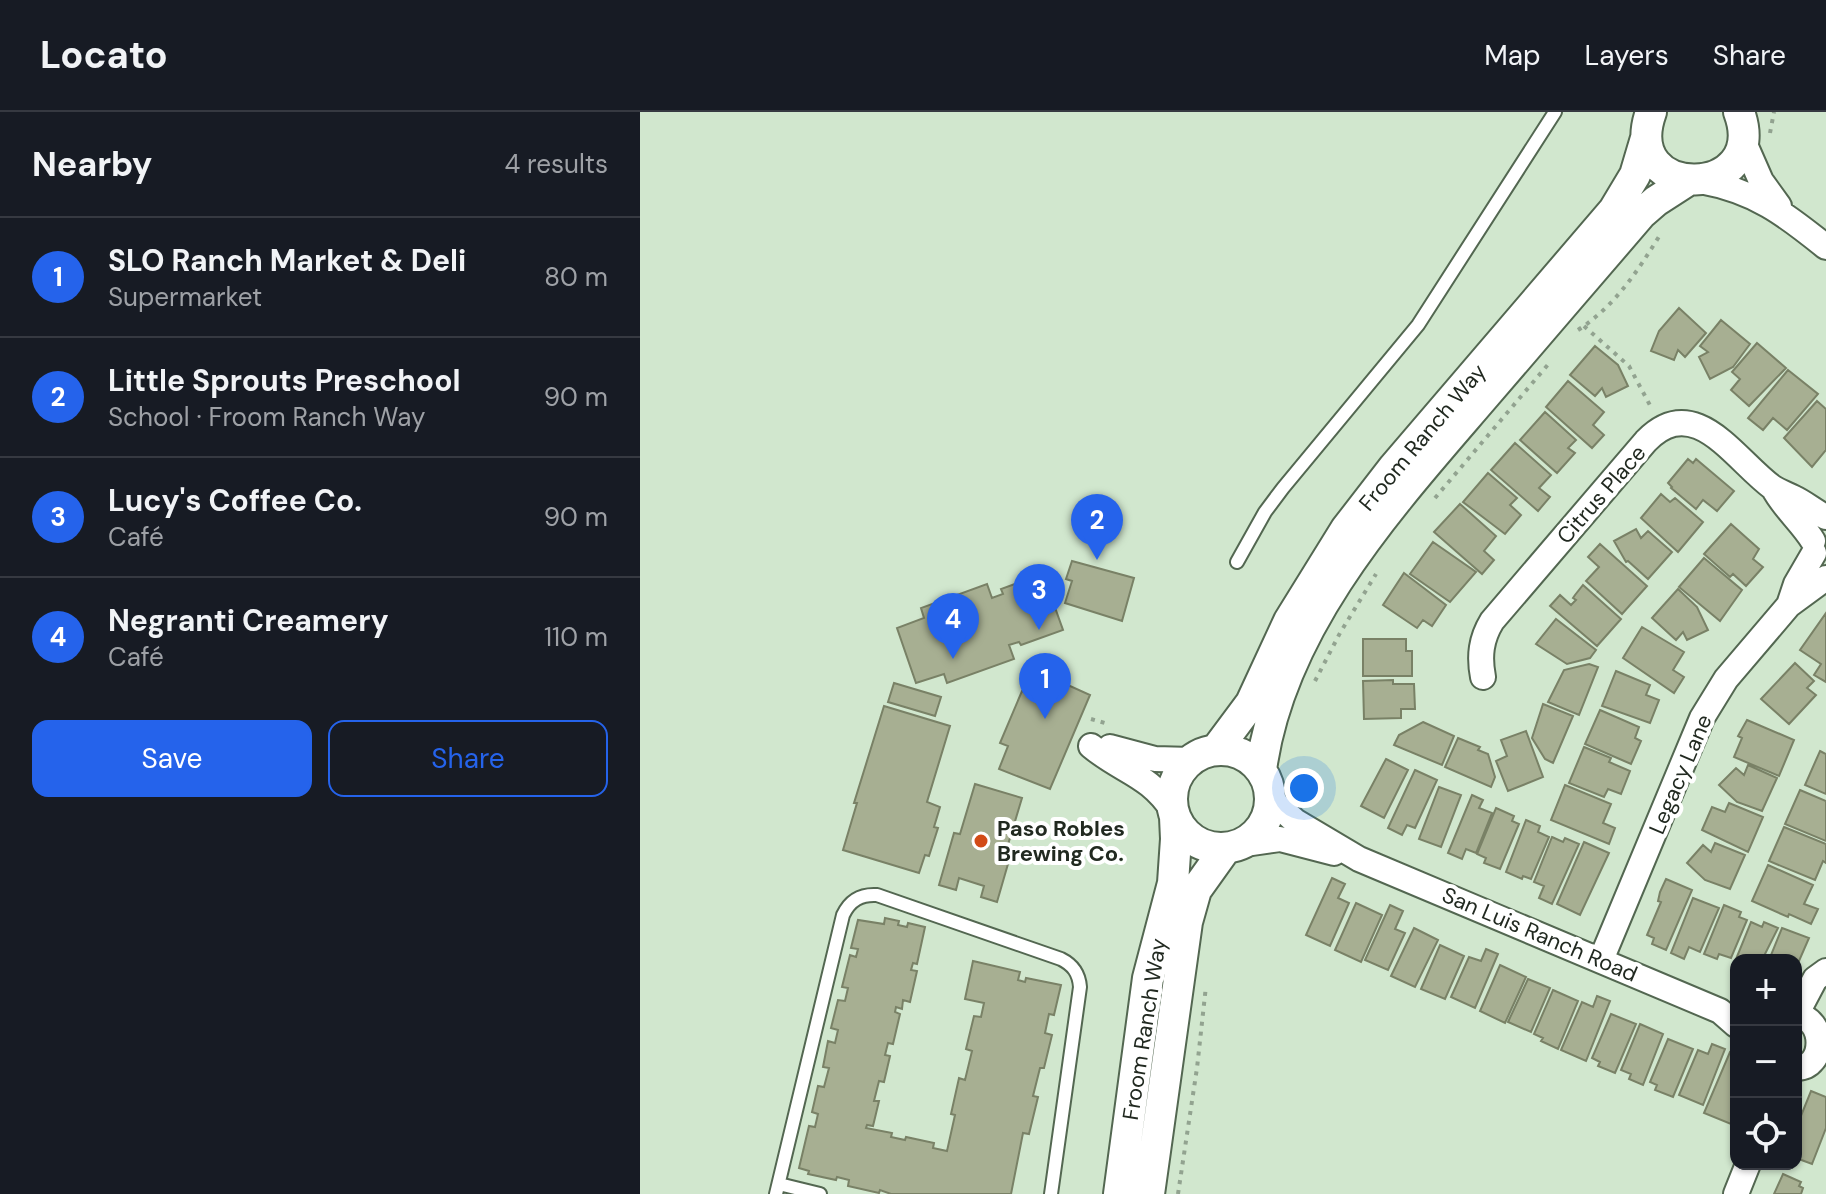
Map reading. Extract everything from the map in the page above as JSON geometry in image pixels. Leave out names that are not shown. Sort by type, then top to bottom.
[{"type":"street","name":"Froom Ranch Way","points":[[1204,755],[1251,703],[1289,621],[1346,529],[1394,467],[1614,210],[1635,175],[1648,125]]},
{"type":"street","points":[[1648,125],[1655,161],[1675,177],[1750,194],[1785,214],[1826,247]]},
{"type":"street","name":"Froom Ranch Way","points":[[1265,782],[1268,724],[1277,696],[1322,608],[1364,544],[1414,478],[1641,214],[1656,201],[1694,181],[1724,172],[1740,152],[1749,126]]},
{"type":"street","points":[[1749,126],[1761,181],[1785,214]]},
{"type":"street","name":"Citrus Place","points":[[1483,677],[1482,642],[1492,621],[1646,441],[1662,428],[1685,423],[1706,429],[1774,489],[1785,509],[1821,540]]},
{"type":"street","name":"Legacy Lane","points":[[1789,605],[1796,584],[1821,540]]},
{"type":"street","name":"Legacy Lane","points":[[1601,960],[1708,708],[1726,679],[1789,605],[1826,578]]},
{"type":"street","points":[[1091,746],[1155,759],[1241,754],[1265,782],[1270,806],[1259,830],[1232,846],[1201,844],[1190,837],[1150,783],[1091,746]]},
{"type":"street","points":[[1174,814],[1173,788],[1183,767],[1204,755]]},
{"type":"street","name":"San Luis Ranch Road","points":[[1265,782],[1276,804],[1295,821],[1359,859],[1730,1016]]},
{"type":"street","name":"Froom Ranch Way","points":[[1119,1194],[1152,954],[1173,883],[1174,814]]},
{"type":"street","name":"San Luis Ranch Road","points":[[1232,846],[1280,839],[1359,859]]},
{"type":"street","name":"Froom Ranch Way","points":[[1149,1194],[1187,922],[1196,890],[1232,846]]},
{"type":"street","points":[[1802,1004],[1815,979],[1826,971]]},
{"type":"street","points":[[1802,1017],[1824,1026],[1824,1052],[1806,1069]]},
{"type":"street","points":[[1133,1194],[1145,1095],[1145,1048],[1141,1023]]},
{"type":"street","points":[[1736,1194],[1746,1170]]},
{"type":"lane","points":[[1237,562],[1265,512],[1283,488],[1427,313],[1555,112]]},
{"type":"lane","points":[[820,1194],[778,1189],[843,915],[853,901],[868,894],[1061,959],[1077,973],[1079,993],[1051,1194]]},
{"type":"path","points":[[1749,126],[1774,112]]},
{"type":"path","points":[[1568,339],[1612,303],[1631,281],[1664,229]]},
{"type":"path","points":[[1584,326],[1629,366],[1649,404]]},
{"type":"path","points":[[1435,499],[1552,360]]},
{"type":"path","points":[[1313,685],[1340,633],[1379,571]]},
{"type":"path","points":[[1178,1194],[1197,1068],[1206,980]]},
{"type":"building","points":[[1679,308],[1706,333],[1685,357],[1678,350],[1674,360],[1651,351],[1659,331]]},
{"type":"building","points":[[1721,320],[1750,344],[1733,367],[1710,379],[1699,357],[1708,352],[1700,346]]},
{"type":"building","points":[[1757,343],[1786,368],[1749,406],[1731,390],[1740,379],[1732,372]]},
{"type":"building","points":[[1595,346],[1618,365],[1628,386],[1606,397],[1602,388],[1595,396],[1570,375]]},
{"type":"building","points":[[1788,370],[1818,394],[1787,430],[1773,418],[1763,430],[1748,418]]},
{"type":"building","points":[[1568,381],[1604,412],[1593,425],[1604,435],[1592,448],[1546,407]]},
{"type":"building","points":[[1817,401],[1826,409],[1826,450],[1812,467],[1784,438]]},
{"type":"building","points":[[1545,412],[1576,440],[1568,448],[1575,453],[1557,473],[1520,440]]},
{"type":"building","points":[[1515,443],[1551,475],[1539,488],[1550,497],[1538,511],[1491,470]]},
{"type":"building","points":[[1688,459],[1693,463],[1696,459],[1734,491],[1717,511],[1703,500],[1696,509],[1668,483]]},
{"type":"building","points":[[1488,473],[1517,498],[1510,505],[1521,515],[1505,534],[1463,502]]},
{"type":"building","points":[[1661,494],[1670,502],[1675,498],[1703,522],[1678,552],[1641,518]]},
{"type":"building","points":[[1460,504],[1496,536],[1484,551],[1494,560],[1482,574],[1434,532]]},
{"type":"building","points":[[1731,524],[1759,549],[1753,559],[1763,567],[1746,586],[1733,574],[1730,577],[1704,554]]},
{"type":"building","points":[[1636,529],[1641,538],[1648,531],[1672,552],[1648,579],[1626,562],[1614,541]]},
{"type":"building","points":[[1433,542],[1476,572],[1450,602],[1410,574]]},
{"type":"building","points":[[1600,544],[1647,586],[1622,614],[1586,581],[1599,567],[1588,557]]},
{"type":"building","points":[[1704,558],[1742,590],[1720,621],[1679,587]]},
{"type":"building","points":[[1072,561],[1134,578],[1122,621],[1065,603],[1072,581],[1066,579]]},
{"type":"building","points":[[1404,573],[1446,605],[1432,626],[1423,620],[1417,628],[1383,605]]},
{"type":"building","points":[[1043,574],[1063,630],[1021,645],[1019,642],[1009,645],[1014,659],[947,683],[944,674],[916,683],[897,628],[924,618],[921,608],[987,584],[992,598],[1003,594],[1001,589]]},
{"type":"building","points":[[1583,585],[1621,619],[1597,646],[1550,606],[1560,595],[1571,605]]},
{"type":"building","points":[[1678,589],[1697,607],[1708,630],[1687,640],[1683,632],[1676,640],[1652,618]]},
{"type":"building","points":[[1826,613],[1826,682],[1814,675],[1821,664],[1800,650]]},
{"type":"building","points":[[1556,619],[1596,650],[1590,658],[1567,664],[1536,644]]},
{"type":"building","points":[[1642,627],[1684,652],[1673,670],[1684,677],[1674,693],[1623,658]]},
{"type":"building","points":[[1363,639],[1406,639],[1406,651],[1412,651],[1412,676],[1363,676]]},
{"type":"building","points":[[1795,663],[1814,681],[1807,688],[1816,695],[1789,724],[1761,699]]},
{"type":"building","points":[[1589,664],[1598,667],[1579,715],[1548,702],[1564,670]]},
{"type":"building","points":[[1616,671],[1650,685],[1646,695],[1659,700],[1650,723],[1602,706]]},
{"type":"building","points":[[1039,672],[1090,695],[1050,789],[999,769],[1008,746],[1000,743],[1022,691],[1030,695]]},
{"type":"building","points":[[1393,680],[1393,684],[1414,684],[1415,709],[1401,709],[1401,718],[1364,719],[1363,681]]},
{"type":"building","points":[[894,683],[941,697],[935,716],[888,702]]},
{"type":"building","points":[[1543,704],[1573,716],[1553,763],[1545,759],[1532,738]]},
{"type":"building","points":[[884,706],[950,726],[927,802],[940,807],[934,827],[938,828],[929,856],[925,855],[919,873],[843,850]]},
{"type":"building","points":[[1600,710],[1639,727],[1635,738],[1641,741],[1631,764],[1585,744]]},
{"type":"building","points":[[1747,720],[1794,740],[1779,776],[1734,757],[1742,738],[1738,736]]},
{"type":"building","points":[[1423,722],[1454,736],[1442,765],[1394,745],[1399,735]]},
{"type":"building","points":[[1526,731],[1543,777],[1508,791],[1496,761],[1507,756],[1501,740]]},
{"type":"building","points":[[1458,738],[1480,747],[1478,750],[1488,754],[1495,777],[1491,787],[1445,767]]},
{"type":"building","points":[[1584,747],[1611,758],[1609,762],[1630,771],[1621,794],[1608,789],[1604,797],[1569,783]]},
{"type":"building","points":[[1820,751],[1826,754],[1826,794],[1805,785]]},
{"type":"building","points":[[1386,759],[1408,770],[1384,818],[1361,806]]},
{"type":"building","points":[[1748,765],[1777,778],[1762,811],[1737,802],[1719,785],[1736,768],[1744,775]]},
{"type":"building","points":[[1415,770],[1437,780],[1415,828],[1407,825],[1402,835],[1388,828]]},
{"type":"building","name":"Paso Robles Brewing Co.","points":[[975,784],[1022,798],[1007,848],[1012,850],[997,902],[981,897],[984,886],[959,878],[956,890],[939,885],[954,833],[960,834]]},
{"type":"building","points":[[1565,785],[1611,804],[1603,823],[1615,828],[1609,844],[1551,820]]},
{"type":"building","points":[[1439,787],[1461,795],[1441,847],[1419,839]]},
{"type":"building","points":[[1800,790],[1826,801],[1826,841],[1785,824]]},
{"type":"building","points":[[1472,795],[1483,800],[1479,808],[1492,813],[1476,853],[1466,849],[1462,859],[1448,853]]},
{"type":"building","points":[[1729,803],[1763,817],[1748,852],[1702,830],[1712,807],[1725,812]]},
{"type":"building","points":[[1496,808],[1514,816],[1512,821],[1519,824],[1500,869],[1484,863],[1486,858],[1477,854]]},
{"type":"building","points":[[1526,820],[1540,826],[1538,832],[1549,837],[1531,879],[1523,876],[1522,879],[1506,872]]},
{"type":"building","points":[[1784,827],[1826,844],[1826,863],[1823,861],[1815,880],[1769,861]]},
{"type":"building","points":[[1552,837],[1579,844],[1552,904],[1539,898],[1544,886],[1534,882]]},
{"type":"building","points":[[1584,842],[1609,853],[1580,915],[1557,904]]},
{"type":"building","points":[[1715,843],[1745,855],[1730,889],[1705,880],[1687,863],[1703,845],[1711,852]]},
{"type":"building","points":[[1768,865],[1813,885],[1804,904],[1818,909],[1811,924],[1752,901]]},
{"type":"building","points":[[1332,878],[1345,884],[1338,898],[1349,903],[1330,946],[1306,935]]},
{"type":"building","points":[[1666,879],[1692,890],[1666,950],[1652,944],[1654,938],[1647,935],[1661,902],[1658,901]]},
{"type":"building","points":[[1693,898],[1719,908],[1700,952],[1689,947],[1684,959],[1671,953]]},
{"type":"building","points":[[1356,903],[1382,915],[1361,962],[1335,950]]},
{"type":"building","points":[[1390,905],[1403,911],[1395,929],[1405,933],[1388,970],[1365,960]]},
{"type":"building","points":[[1724,905],[1741,912],[1739,917],[1747,920],[1730,958],[1719,954],[1717,959],[1704,954]]},
{"type":"building","points":[[885,918],[899,921],[898,925],[907,927],[908,923],[925,927],[917,964],[913,963],[911,970],[917,971],[910,1002],[903,1000],[902,1009],[896,1007],[895,1012],[900,1014],[893,1044],[888,1043],[885,1055],[890,1056],[884,1082],[879,1081],[874,1101],[879,1101],[873,1126],[867,1125],[866,1128],[892,1133],[891,1137],[934,1143],[933,1148],[947,1151],[959,1078],[965,1080],[972,1051],[966,1049],[974,1016],[981,1017],[984,1003],[965,999],[973,961],[1020,972],[1018,980],[1025,982],[1026,978],[1061,985],[1054,1015],[1049,1014],[1045,1033],[1052,1035],[1033,1096],[1038,1097],[1029,1134],[1023,1133],[1011,1194],[891,1194],[880,1190],[879,1193],[848,1186],[849,1180],[808,1174],[809,1171],[799,1168],[809,1126],[815,1127],[818,1114],[812,1112],[818,1086],[824,1087],[829,1068],[823,1067],[828,1041],[835,1043],[838,1030],[831,1028],[838,1000],[845,1001],[848,988],[842,987],[850,955],[856,957],[858,949],[851,948],[858,920],[884,924]]},
{"type":"building","points":[[1751,922],[1762,927],[1764,922],[1778,928],[1765,954],[1738,954]]},
{"type":"building","points":[[1414,928],[1438,940],[1415,987],[1391,976]]},
{"type":"building","points":[[1782,928],[1809,938],[1802,954],[1771,954]]},
{"type":"building","points":[[1440,945],[1464,956],[1445,999],[1421,989]]},
{"type":"building","points":[[1486,949],[1498,954],[1475,1008],[1451,997],[1469,957],[1481,961]]},
{"type":"building","points":[[1500,965],[1526,977],[1505,1023],[1480,1011]]},
{"type":"building","points":[[1528,979],[1550,988],[1531,1032],[1508,1022]]},
{"type":"building","points":[[1553,990],[1578,1001],[1558,1049],[1534,1034]]},
{"type":"building","points":[[1597,996],[1610,1001],[1586,1061],[1561,1050],[1582,1002],[1593,1007]]},
{"type":"building","points":[[1611,1014],[1636,1024],[1615,1073],[1598,1066],[1600,1062],[1592,1058]]},
{"type":"building","points":[[1640,1024],[1663,1034],[1643,1085],[1629,1079],[1631,1074],[1621,1070]]},
{"type":"building","points":[[1668,1039],[1693,1049],[1673,1097],[1655,1090],[1657,1085],[1650,1082]]},
{"type":"building","points":[[1712,1044],[1725,1049],[1703,1105],[1679,1095],[1698,1050],[1708,1054]]},
{"type":"building","points":[[1730,1052],[1730,1124],[1704,1113]]},
{"type":"building","points":[[1811,1091],[1826,1097],[1826,1128],[1812,1164],[1802,1160],[1802,1113]]},
{"type":"building","points":[[1783,1174],[1801,1182],[1801,1194],[1774,1194]]},
{"type":"place","name":"Little Sprouts Preschool","points":[[1097,560]]},
{"type":"place","name":"Lucy's Coffee Co.","points":[[1039,630]]},
{"type":"place","name":"Negranti Creamery","points":[[953,659]]},
{"type":"place","name":"SLO Ranch Market & Deli","points":[[1045,719]]},
{"type":"place","name":"Paso Robles Brewing Co.","points":[[981,841]]}]
